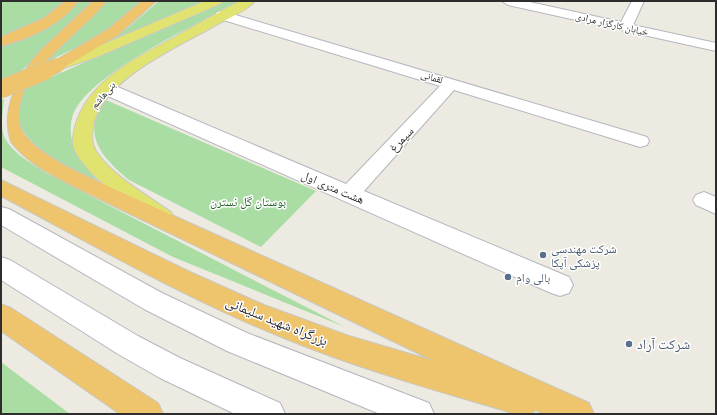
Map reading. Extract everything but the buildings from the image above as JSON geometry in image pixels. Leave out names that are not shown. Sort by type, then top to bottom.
[{"type":"highway","points":[[1,42],[44,24],[61,12],[72,1]]},
{"type":"highway","points":[[100,1],[36,64],[21,82],[14,97],[11,111],[11,125],[17,138],[26,147],[55,167],[171,224],[578,414]]},
{"type":"highway","points":[[1,88],[58,65],[113,32],[150,1]]},
{"type":"highway","name":"بزرگراه شهید سلیمانی","points":[[1,187],[220,298],[294,330],[376,357],[569,414]]},
{"type":"highway","points":[[1,316],[147,414]]},
{"type":"main road","name":"بنی‌هاشم","points":[[171,224],[122,187],[87,154],[83,144],[84,124],[92,106],[122,75],[219,8],[249,1]]},
{"type":"main road","points":[[58,65],[219,8]]},
{"type":"street","name":"خیابان کارگزار مرادی","points":[[508,1],[716,47]]},
{"type":"street","points":[[625,27],[638,1]]},
{"type":"street","name":"لقمانی","points":[[219,8],[640,142]]},
{"type":"street","name":"سیمرغ","points":[[349,194],[452,83]]},
{"type":"street","name":"هشت متری اول","points":[[107,89],[560,285]]},
{"type":"street","points":[[1,215],[153,301],[237,342],[418,414]]},
{"type":"street","points":[[1,267],[128,345],[170,368],[268,414]]},
{"type":"green space","points":[[1,1],[63,1],[51,14],[35,24],[1,39]]},
{"type":"green space","points":[[80,1],[94,1],[17,75],[1,81],[1,46],[65,15]]},
{"type":"green space","points":[[105,1],[141,1],[120,20],[96,36],[72,50],[46,62]]},
{"type":"green space","points":[[159,1],[207,1],[80,55],[124,31]]},
{"type":"green space","points":[[224,1],[240,1],[173,36],[120,68],[97,85],[81,102],[72,118],[72,139],[79,157],[85,166],[106,189],[58,161],[34,143],[25,133],[18,116],[22,90]]},
{"type":"green space","points":[[4,99],[2,122],[4,136],[12,148],[28,161],[46,173],[345,327],[173,257],[1,167],[1,100]]},
{"type":"green space","name":"بوستان گل نسترن","points":[[106,100],[316,191],[261,247],[129,180],[114,167],[97,144],[95,135],[94,125],[97,115]]},
{"type":"green space","points":[[1,362],[70,414],[1,414]]},
{"type":"place","name":"شرکت مهندسی پزشکی آپکا","points":[[543,255]]},
{"type":"place","name":"بالی وام","points":[[508,277]]},
{"type":"place","name":"شرکت آراد","points":[[629,344]]}]
